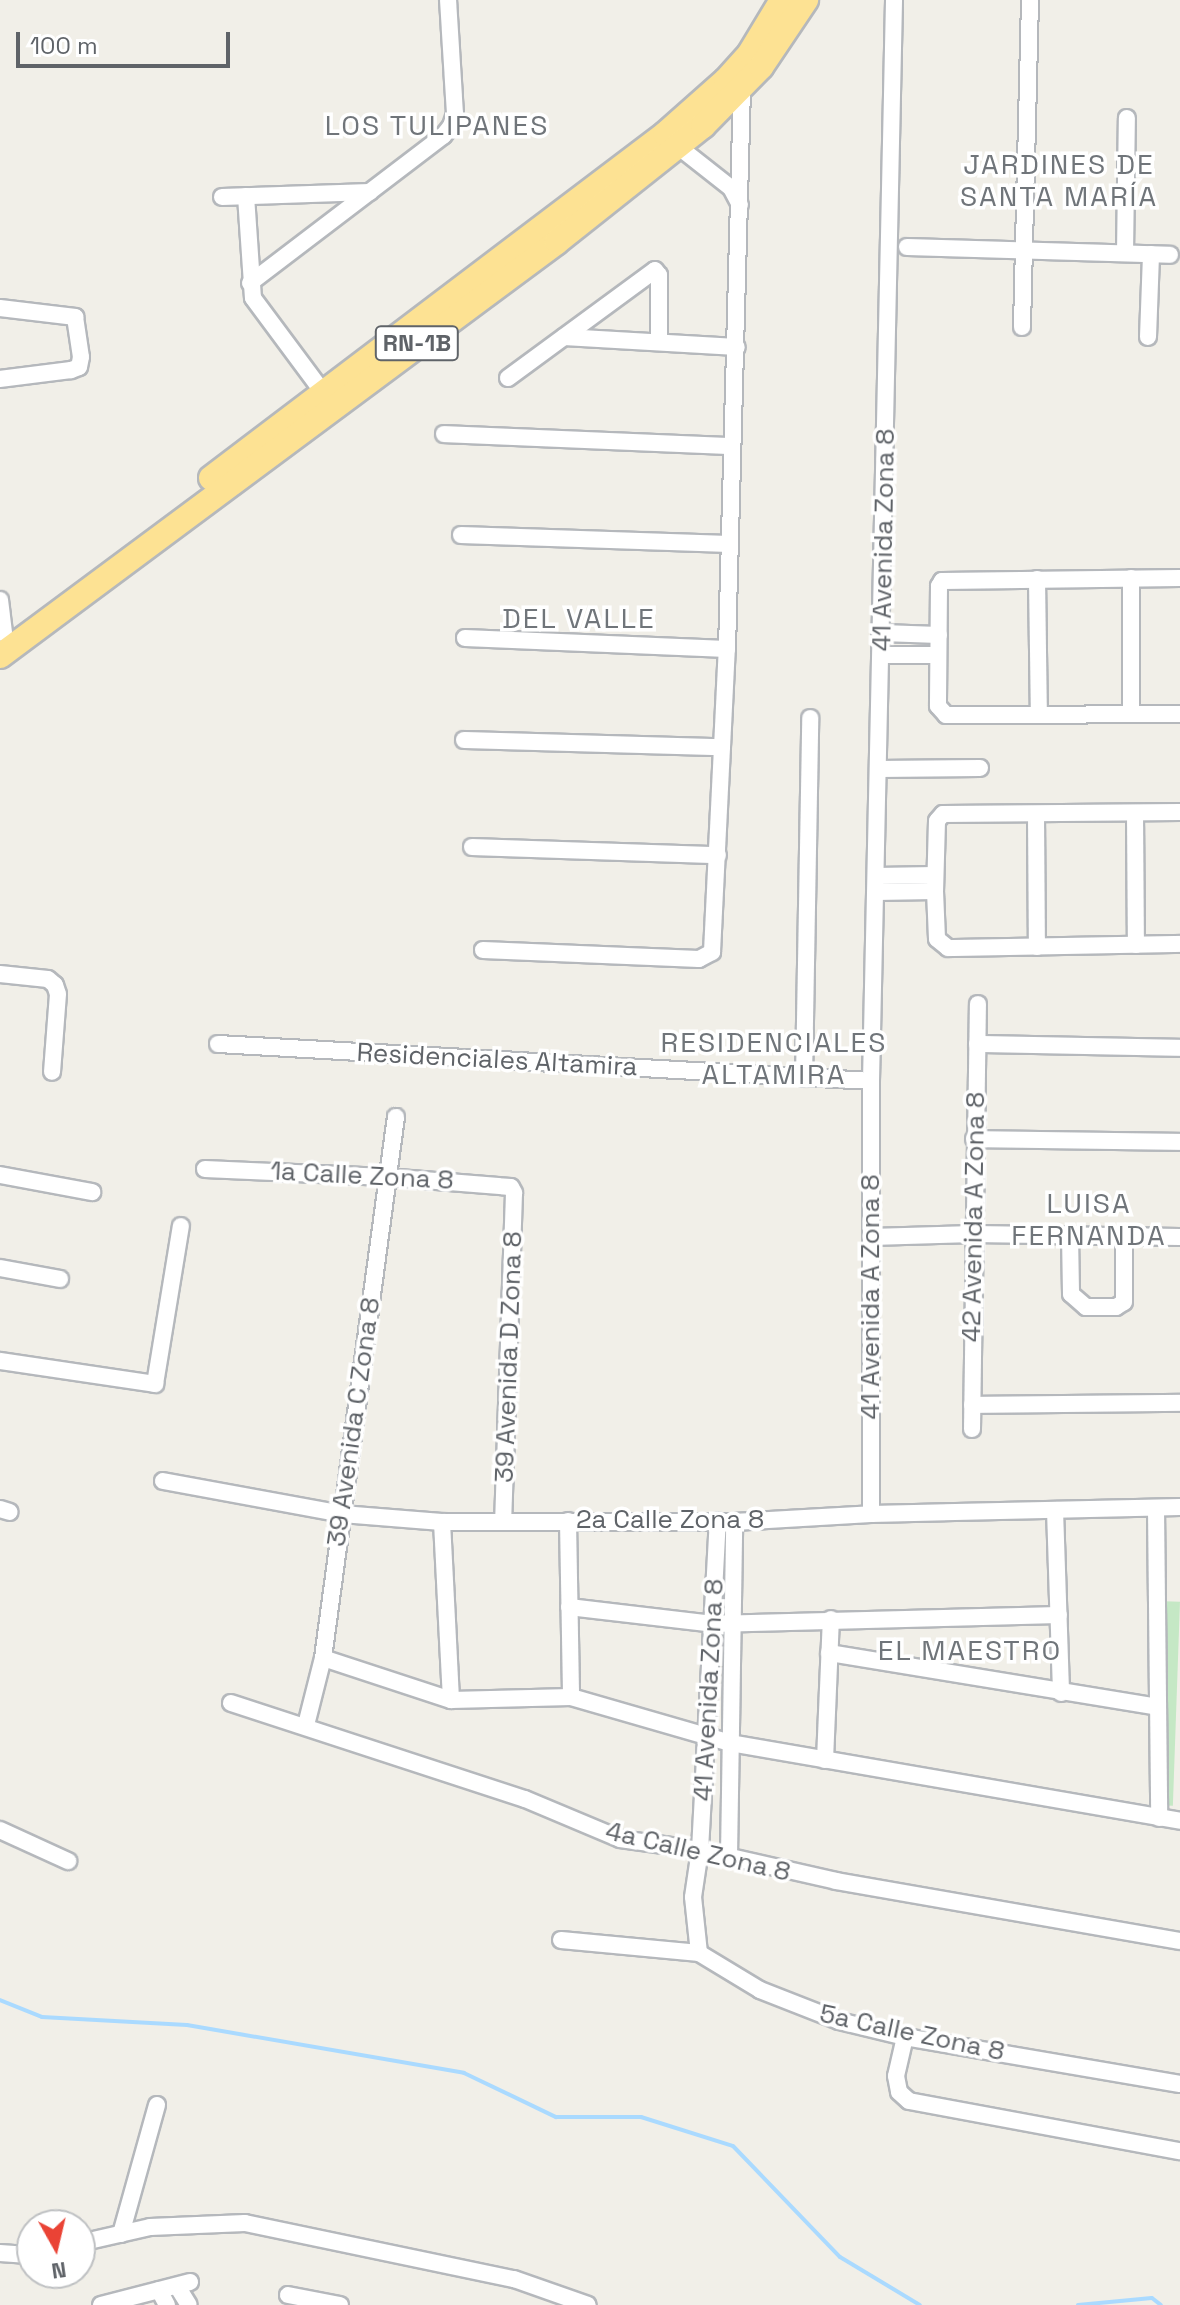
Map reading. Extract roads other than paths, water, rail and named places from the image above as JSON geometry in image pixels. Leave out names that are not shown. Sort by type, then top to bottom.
[{"type":"highway","name":"RN-1B","points":[[1,642],[557,242],[671,140],[750,53],[782,0]]},
{"type":"highway","name":"RN-1B","points":[[1,642],[322,391],[742,89],[806,0]]},
{"type":"street","points":[[250,283],[451,126],[455,114],[448,0]]},
{"type":"street","name":"41 Avenida Zona 8","points":[[871,1081],[894,0]]},
{"type":"street","points":[[1022,327],[1030,0]]},
{"type":"street","points":[[483,950],[707,957],[713,946],[742,210],[742,89]]},
{"type":"street","points":[[1125,253],[1127,118]]},
{"type":"street","points":[[671,140],[731,188],[742,210]]},
{"type":"street","points":[[222,197],[370,192]]},
{"type":"street","points":[[246,196],[253,298],[322,391]]},
{"type":"street","points":[[907,247],[1170,255]]},
{"type":"street","points":[[1148,337],[1151,254]]},
{"type":"street","points":[[508,378],[655,270],[659,275],[659,342]]},
{"type":"street","points":[[0,308],[75,317],[81,357],[79,367],[71,370],[0,379]]},
{"type":"street","points":[[564,337],[737,347]]},
{"type":"street","points":[[444,434],[732,446]]},
{"type":"street","points":[[461,535],[729,544]]},
{"type":"street","points":[[1131,578],[1131,714]]},
{"type":"street","points":[[1180,578],[942,581],[938,655],[940,712],[946,715],[1180,714]]},
{"type":"street","points":[[1037,579],[1039,714]]},
{"type":"street","points":[[0,600],[1,642]]},
{"type":"street","points":[[882,633],[939,635]]},
{"type":"street","points":[[465,638],[727,649]]},
{"type":"street","points":[[881,655],[938,655]]},
{"type":"street","points":[[804,1078],[810,718]]},
{"type":"street","points":[[464,740],[722,747]]},
{"type":"street","points":[[878,769],[980,768]]},
{"type":"street","points":[[1180,812],[943,814],[937,821],[935,883],[937,939],[948,948],[1180,944]]},
{"type":"street","points":[[1135,813],[1136,945]]},
{"type":"street","points":[[1036,815],[1037,947]]},
{"type":"street","points":[[472,847],[718,855]]},
{"type":"street","points":[[876,884],[935,883]]},
{"type":"street","points":[[0,974],[48,979],[55,985],[58,994],[52,1072]]},
{"type":"street","name":"42 Avenida A Zona 8","points":[[972,1429],[978,1004]]},
{"type":"street","name":"Residenciales Altamira","points":[[218,1044],[871,1081]]},
{"type":"street","points":[[977,1044],[1180,1048]]},
{"type":"street","name":"41 Avenida A Zona 8","points":[[871,1081],[871,1514]]},
{"type":"street","name":"39 Avenida C Zona 8","points":[[306,1725],[323,1658],[396,1117]]},
{"type":"street","points":[[974,1139],[1180,1142]]},
{"type":"street","name":"1a Calle Zona 8","points":[[205,1169],[505,1184],[514,1193]]},
{"type":"street","points":[[0,1175],[92,1192]]},
{"type":"street","name":"39 Avenida D Zona 8","points":[[503,1521],[514,1193]]},
{"type":"street","points":[[0,1361],[155,1384],[181,1226]]},
{"type":"street","points":[[871,1237],[973,1234],[1180,1237]]},
{"type":"street","points":[[1070,1235],[1071,1294],[1075,1301],[1086,1307],[1116,1307],[1124,1302],[1124,1236]]},
{"type":"street","points":[[0,1268],[60,1279]]},
{"type":"street","points":[[972,1405],[1180,1403]]},
{"type":"street","name":"2a Calle Zona 8","points":[[163,1481],[342,1514],[442,1522],[726,1521],[871,1514],[1180,1507]]},
{"type":"street","points":[[1156,1508],[1159,1818]]},
{"type":"street","points":[[1055,1510],[1061,1693]]},
{"type":"street","points":[[568,1521],[571,1697]]},
{"type":"street","name":"41 Avenida Zona 8","points":[[726,1521],[735,1624],[729,1856]]},
{"type":"street","name":"41 Avenida Zona 8","points":[[699,1953],[693,1897],[700,1850],[713,1624],[726,1521]]},
{"type":"street","points":[[442,1522],[451,1700]]},
{"type":"street","points":[[569,1607],[713,1624],[1059,1615]]},
{"type":"street","points":[[825,1760],[831,1619]]},
{"type":"street","points":[[829,1653],[1158,1707]]},
{"type":"street","points":[[323,1658],[451,1700],[571,1697],[730,1743],[1180,1821]]},
{"type":"street","name":"4a Calle Zona 8","points":[[231,1703],[525,1799],[620,1839],[700,1850],[836,1881],[1180,1941]]},
{"type":"street","points":[[0,1830],[68,1861]]},
{"type":"street","name":"5a Calle Zona 8","points":[[561,1940],[699,1953],[760,1990],[804,2010],[905,2037],[1180,2084]]},
{"type":"street","points":[[905,2037],[896,2076],[899,2092],[909,2101],[1180,2151]]},
{"type":"street","points":[[121,2234],[157,2105]]},
{"type":"street","points":[[96,2239],[150,2227],[245,2223],[514,2279],[588,2305]]},
{"type":"street","points":[[101,2305],[163,2298],[184,2284],[189,2305]]},
{"type":"street","points":[[288,2295],[332,2304]]},
{"type":"waterway","points":[[0,2000],[42,2017],[187,2025],[464,2073],[556,2117],[641,2117],[733,2146],[840,2257],[920,2305]]},
{"type":"waterway","points":[[1078,2305],[1152,2298],[1161,2305]]},
{"type":"district","name":"LOS TULIPANES","points":[[437,125]]},
{"type":"district","name":"JARDINES DE SANTA MARÍA","points":[[1059,180]]},
{"type":"district","name":"DEL VALLE","points":[[579,618]]},
{"type":"district","name":"RESIDENCIALES ALTAMIRA","points":[[774,1058]]},
{"type":"district","name":"LUISA FERNANDA","points":[[1089,1219]]},
{"type":"district","name":"EL MAESTRO","points":[[970,1650]]}]
